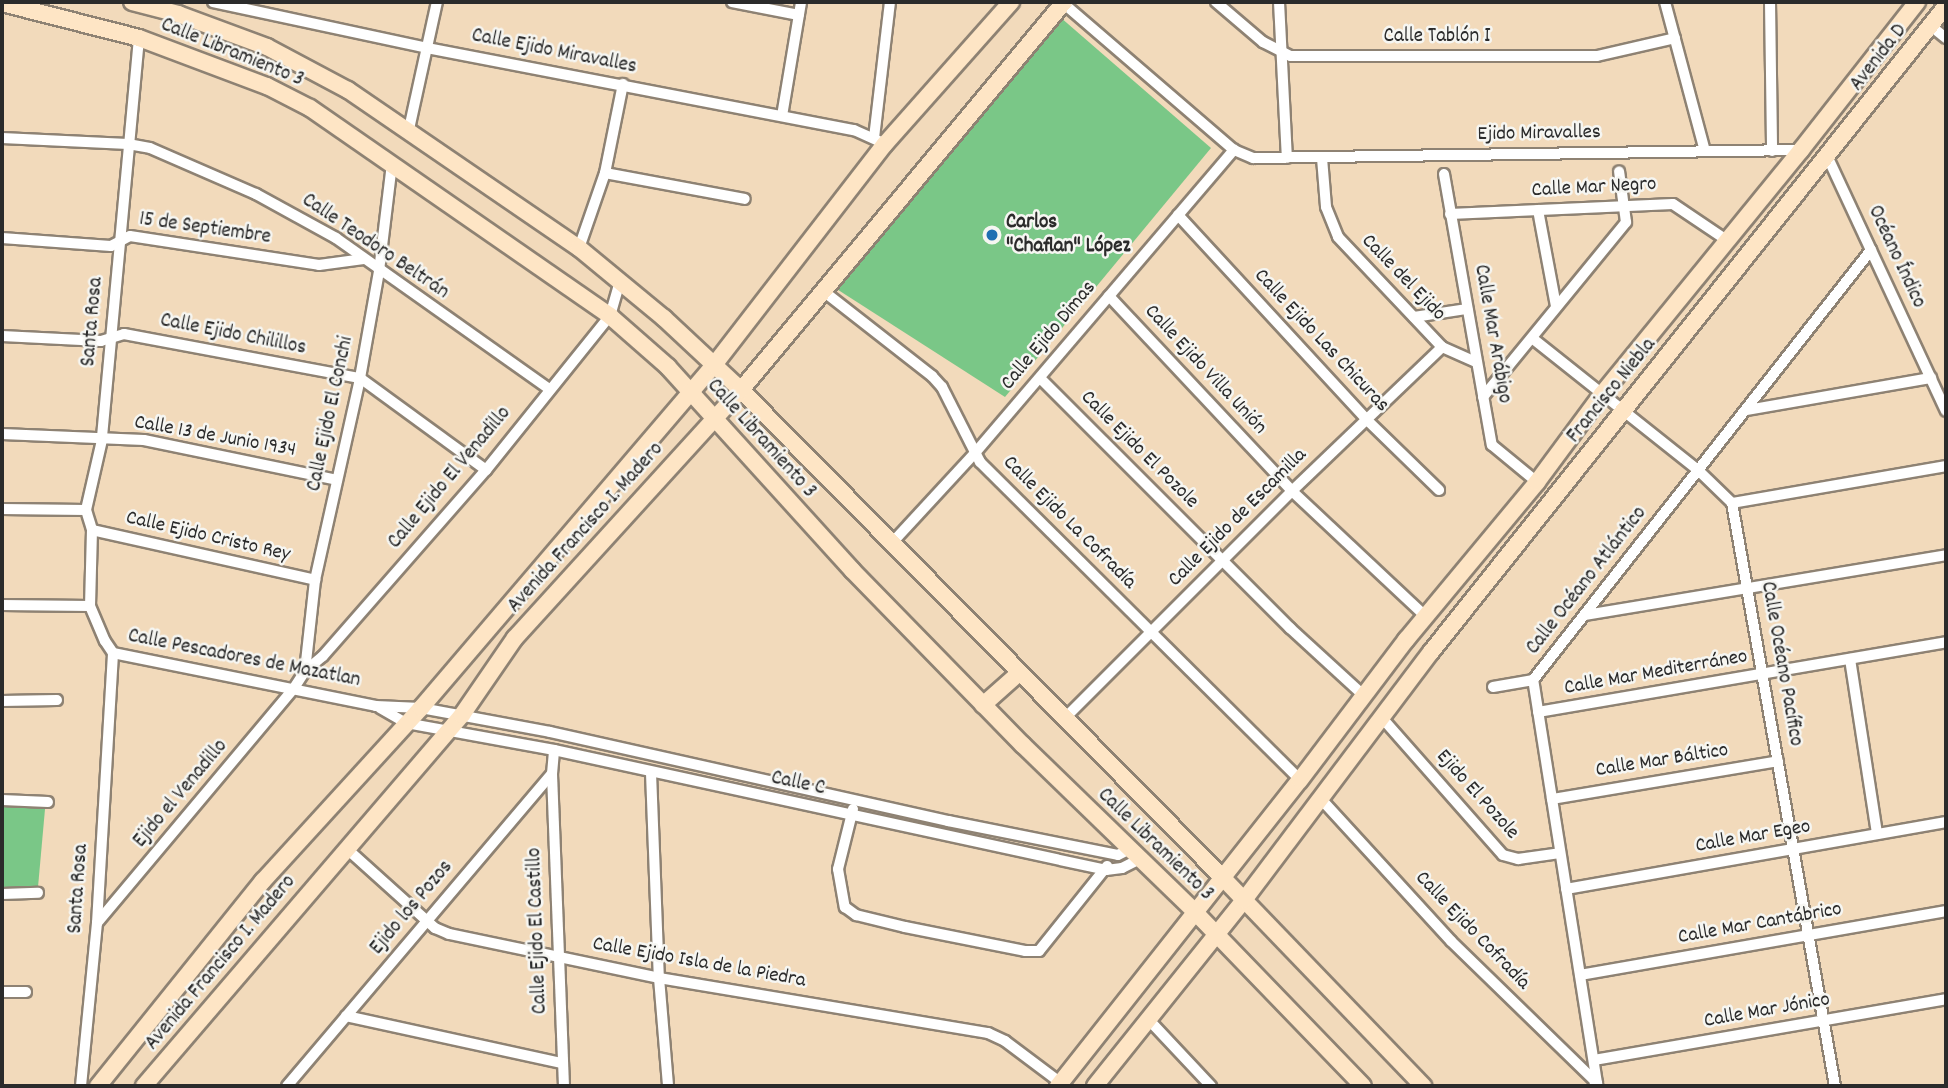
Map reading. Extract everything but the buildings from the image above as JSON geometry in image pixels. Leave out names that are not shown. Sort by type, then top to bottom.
[{"type":"street","name":"Calle Libramiento 3","points":[[132,2],[179,8],[308,67],[409,129],[579,248],[620,282],[741,390],[1223,878],[1423,1086]]},
{"type":"street","name":"Calle Ejido Miravalles","points":[[213,2],[427,48],[854,130],[879,141]]},
{"type":"street","points":[[409,129],[437,2]]},
{"type":"street","points":[[732,2],[799,15]]},
{"type":"street","points":[[782,116],[801,2]]},
{"type":"street","points":[[879,141],[890,2]]},
{"type":"street","name":"Avenida Francisco I. Madero","points":[[98,1086],[263,881],[421,708],[691,393],[879,141],[1011,2]]},
{"type":"street","points":[[1064,2],[1234,150]]},
{"type":"street","name":"Avenida Francisco I. Madero","points":[[144,1086],[447,729],[462,715],[515,638],[741,390],[1064,2]]},
{"type":"street","name":"Calle Tablón I","points":[[1216,2],[1263,42],[1290,56],[1597,56],[1675,38]]},
{"type":"street","points":[[1279,2],[1287,158]]},
{"type":"street","points":[[1665,2],[1705,151]]},
{"type":"street","points":[[1770,2],[1772,151]]},
{"type":"street","name":"Calle Libramiento 3","points":[[2,3],[139,38],[267,86],[310,108],[610,316],[691,393],[852,570],[983,705],[1194,911],[1363,1086]]},
{"type":"street","name":"Avenida D","points":[[1801,150],[1909,5]]},
{"type":"street","name":"Avenida D","points":[[1828,158],[1946,6]]},
{"type":"street","points":[[1931,26],[1946,38]]},
{"type":"street","name":"Santa Rosa","points":[[90,606],[92,530],[86,510],[102,440],[139,38]]},
{"type":"street","points":[[579,248],[605,173],[623,84]]},
{"type":"street","name":"Calle Teodoro Beltrán","points":[[2,138],[128,144],[150,148],[256,194],[336,238],[549,389]]},
{"type":"street","name":"Ejido Miravalles","points":[[1234,150],[1253,158],[1322,158],[1801,150]]},
{"type":"street","name":"Calle Ejido Dimas","points":[[891,544],[975,453],[1234,150]]},
{"type":"street","name":"Francisco Niebla","points":[[1060,1084],[1300,780],[1425,616],[1536,482],[1602,394],[1801,150]]},
{"type":"street","name":"Calle del Ejido","points":[[1322,158],[1326,206],[1338,237],[1442,347],[1476,362]]},
{"type":"street","name":"Francisco Niebla","points":[[1095,1086],[1214,934],[1244,900],[1431,652],[1828,158]]},
{"type":"street","name":"Océano Índico","points":[[1828,158],[1946,411]]},
{"type":"street","name":"Calle Ejido El Conchi","points":[[305,671],[315,580],[360,378],[379,271],[392,164]]},
{"type":"street","points":[[1483,397],[1626,222],[1619,171]]},
{"type":"street","points":[[605,173],[745,199]]},
{"type":"street","name":"Calle Mar Arábigo","points":[[1444,174],[1492,445],[1536,482]]},
{"type":"street","name":"Calle Mar Negro","points":[[1450,214],[1672,204],[1728,241]]},
{"type":"street","points":[[1538,210],[1556,306]]},
{"type":"street","name":"Calle Ejido Las Chicuras","points":[[1178,215],[1366,419],[1439,490]]},
{"type":"street","name":"15 de Septiembre","points":[[2,238],[111,246],[130,236],[319,265],[363,259]]},
{"type":"street","name":"Calle Océano Atlántico","points":[[1597,1085],[1533,680],[1871,250]]},
{"type":"street","name":"Calle Ejido El Venadillo","points":[[294,688],[305,671],[323,656],[486,470],[610,316],[620,282]]},
{"type":"street","name":"Calle Ejido La Cofradía","points":[[822,290],[918,363],[942,387],[975,453],[1300,780]]},
{"type":"street","name":"Calle Ejido Villa Unión","points":[[1109,296],[1292,491],[1425,616]]},
{"type":"street","points":[[1414,317],[1467,309]]},
{"type":"street","name":"Calle Ejido Chilillos","points":[[2,336],[101,341],[124,334],[360,378],[486,470]]},
{"type":"street","points":[[1532,338],[1699,471],[1732,503],[1946,466]]},
{"type":"street","name":"Calle Ejido de Escamilla","points":[[1064,719],[1292,491],[1442,347]]},
{"type":"street","name":"Calle Ejido El Pozole","points":[[1040,378],[1222,561],[1363,695]]},
{"type":"street","points":[[1747,410],[1931,378]]},
{"type":"street","name":"Calle 13 de Junio 1934","points":[[2,434],[144,440],[337,480]]},
{"type":"street","name":"Calle Océano Pacífico","points":[[1732,503],[1835,1086]]},
{"type":"street","points":[[2,509],[86,510]]},
{"type":"street","name":"Calle Ejido Cristo Rey","points":[[92,530],[315,580]]},
{"type":"street","points":[[1585,615],[1946,555]]},
{"type":"street","points":[[2,605],[90,606]]},
{"type":"street","name":"Calle Pescadores de Mazatlan","points":[[90,606],[113,653],[376,706],[421,708],[462,715]]},
{"type":"street","name":"Calle Mar Mediterráneo","points":[[1538,712],[1946,642]]},
{"type":"street","name":"Santa Rosa","points":[[81,1086],[96,923],[113,653]]},
{"type":"street","points":[[1850,659],[1877,834]]},
{"type":"street","points":[[983,705],[1019,673]]},
{"type":"street","points":[[1493,687],[1533,680]]},
{"type":"street","name":"Ejido el Venadillo","points":[[96,923],[294,688]]},
{"type":"street","points":[[2,701],[57,700]]},
{"type":"street","name":"Calle Pescadores de Mazatlan","points":[[376,706],[406,723]]},
{"type":"street","name":"Calle C","points":[[462,715],[854,800],[1118,855],[1134,855]]},
{"type":"street","name":"Ejido El Pozole","points":[[1383,719],[1503,855],[1518,859],[1560,853]]},
{"type":"street","name":"Calle C","points":[[406,723],[554,750],[1107,870]]},
{"type":"street","points":[[552,774],[554,750]]},
{"type":"street","name":"Calle Mar Báltico","points":[[1552,799],[1778,761]]},
{"type":"street","points":[[689,780],[690,764]]},
{"type":"street","points":[[651,772],[659,978],[668,1086]]},
{"type":"street","name":"Ejido los Pozos","points":[[287,1086],[552,774]]},
{"type":"street","name":"Calle Ejido El Castillo","points":[[552,774],[564,1086]]},
{"type":"street","name":"Calle Ejido Cofradía","points":[[1321,799],[1451,941],[1597,1085]]},
{"type":"street","points":[[2,800],[48,802]]},
{"type":"street","points":[[854,800],[838,869],[845,906],[856,915],[905,928],[1025,951],[1039,951],[1107,870],[1111,853]]},
{"type":"street","name":"Calle Mar Egeo","points":[[1566,889],[1946,822]]},
{"type":"street","name":"Calle Ejido Isla de la Piedra","points":[[346,848],[435,928],[449,933],[659,978],[988,1033],[1005,1041],[1060,1084]]},
{"type":"street","points":[[1107,870],[1122,868],[1134,855]]},
{"type":"street","points":[[2,894],[38,893]]},
{"type":"street","name":"Calle Mar Cantábrico","points":[[1580,975],[1946,911]]},
{"type":"street","points":[[2,992],[26,992]]},
{"type":"street","name":"Calle Mar Jónico","points":[[1594,1060],[1946,999]]},
{"type":"street","points":[[346,1016],[562,1063]]},
{"type":"street","points":[[1149,1020],[1211,1086]]},
{"type":"green space","points":[[1060,17],[1211,148],[1005,397],[832,286]]},
{"type":"green space","points":[[2,795],[46,798],[38,887],[2,887]]},
{"type":"place","name":"Carlos \"Chaflan\" López","points":[[992,235]]}]
